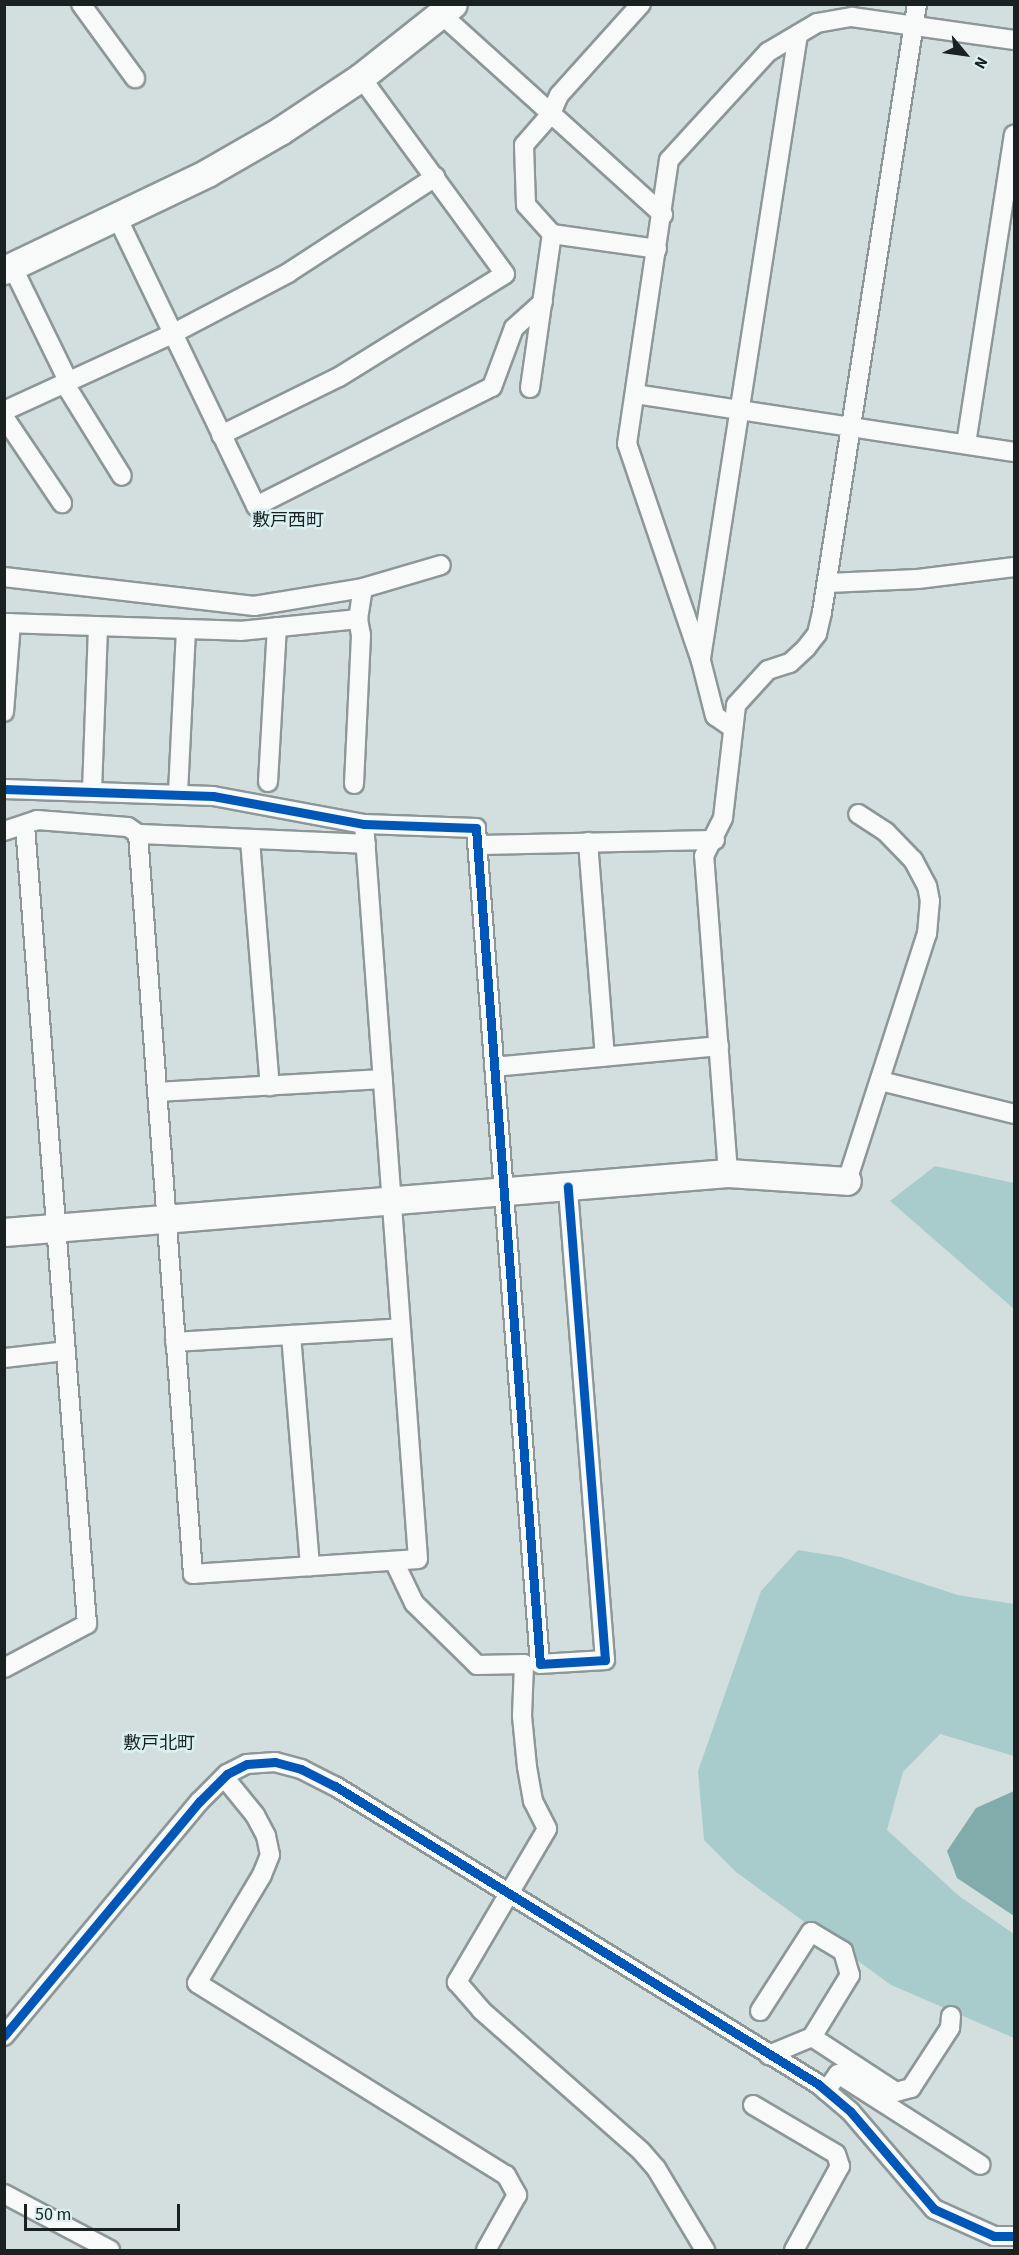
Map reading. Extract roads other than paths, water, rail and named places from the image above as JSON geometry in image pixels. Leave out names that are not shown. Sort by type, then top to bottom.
[{"type":"street","points":[[81,4],[135,78]]},
{"type":"street","points":[[641,4],[559,95],[551,114],[524,145],[526,205],[552,234],[657,249]]},
{"type":"street","points":[[728,1173],[704,855],[715,840],[723,818],[730,727],[736,705],[751,684],[768,670],[790,663],[816,634],[828,583],[916,4]]},
{"type":"street","points":[[123,476],[68,389],[68,381],[8,268],[207,173],[362,77],[447,10],[551,114],[663,215]]},
{"type":"street","points":[[730,727],[715,716],[701,661],[627,444],[663,215],[669,160],[768,52],[817,23],[852,17],[1014,40]]},
{"type":"street","points":[[701,661],[742,410],[798,34]]},
{"type":"street","points":[[221,435],[339,377],[505,274],[362,77]]},
{"type":"street","points":[[966,444],[1014,135]]},
{"type":"street","points":[[4,411],[172,334],[288,273],[435,177]]},
{"type":"street","points":[[117,217],[256,506],[492,387],[514,328],[543,302]]},
{"type":"street","points":[[530,388],[552,234]]},
{"type":"street","points":[[635,394],[1014,452]]},
{"type":"street","points":[[4,417],[62,503]]},
{"type":"street","points":[[4,577],[254,606],[363,588],[441,565]]},
{"type":"street","points":[[828,583],[918,579],[1014,567]]},
{"type":"street","points":[[354,784],[361,635],[358,619],[363,588]]},
{"type":"street","points":[[4,712],[8,623],[186,631],[277,627],[358,619]]},
{"type":"street","points":[[92,791],[98,627]]},
{"type":"street","points":[[268,782],[277,627]]},
{"type":"street","points":[[178,793],[186,631]]},
{"type":"street","points":[[4,789],[178,793],[231,798],[364,824],[476,828],[540,1664],[605,1660],[568,1186]]},
{"type":"street","points":[[4,1232],[728,1173],[847,1181],[927,934],[930,901],[921,872],[901,846],[858,814]]},
{"type":"street","points":[[4,831],[37,820],[128,828],[138,834],[366,844]]},
{"type":"street","points":[[138,834],[193,1574],[418,1559],[364,824]]},
{"type":"street","points":[[4,1668],[87,1624],[25,825]]},
{"type":"street","points":[[250,840],[270,1086]]},
{"type":"street","points":[[478,845],[715,840]]},
{"type":"street","points":[[588,842],[605,1056]]},
{"type":"street","points":[[494,1066],[719,1046]]},
{"type":"street","points":[[157,1092],[383,1079]]},
{"type":"street","points":[[880,1081],[1014,1114]]},
{"type":"street","points":[[176,1342],[401,1328]]},
{"type":"street","points":[[291,1335],[310,1566]]},
{"type":"street","points":[[4,1358],[65,1351]]},
{"type":"street","points":[[394,1561],[414,1603],[477,1665],[524,1664],[522,1716],[527,1767],[533,1802],[547,1829],[457,1982],[481,2010],[641,2151],[656,2168],[705,2250]]},
{"type":"street","points":[[4,2037],[150,1857],[224,1777],[247,1764],[275,1762],[301,1769],[511,1893],[826,2091],[850,2111],[934,2209],[994,2236],[1014,2236]]},
{"type":"street","points":[[224,1777],[255,1815],[266,1836],[270,1855],[262,1875],[197,1983],[506,2175],[517,2195],[486,2250]]},
{"type":"street","points":[[760,2011],[811,1932],[843,1951],[850,1975],[812,2037],[769,2055]]},
{"type":"street","points":[[812,2037],[896,2092],[911,2088],[950,2028],[951,2016]]},
{"type":"street","points":[[826,2091],[838,2074],[981,2165]]},
{"type":"street","points":[[753,2105],[836,2154],[840,2166],[794,2250]]},
{"type":"street","points":[[4,2194],[110,2250]]},
{"type":"district","name":"敷戸西町","points":[[288,521]]},
{"type":"district","name":"敷戸北町","points":[[159,1744]]}]
